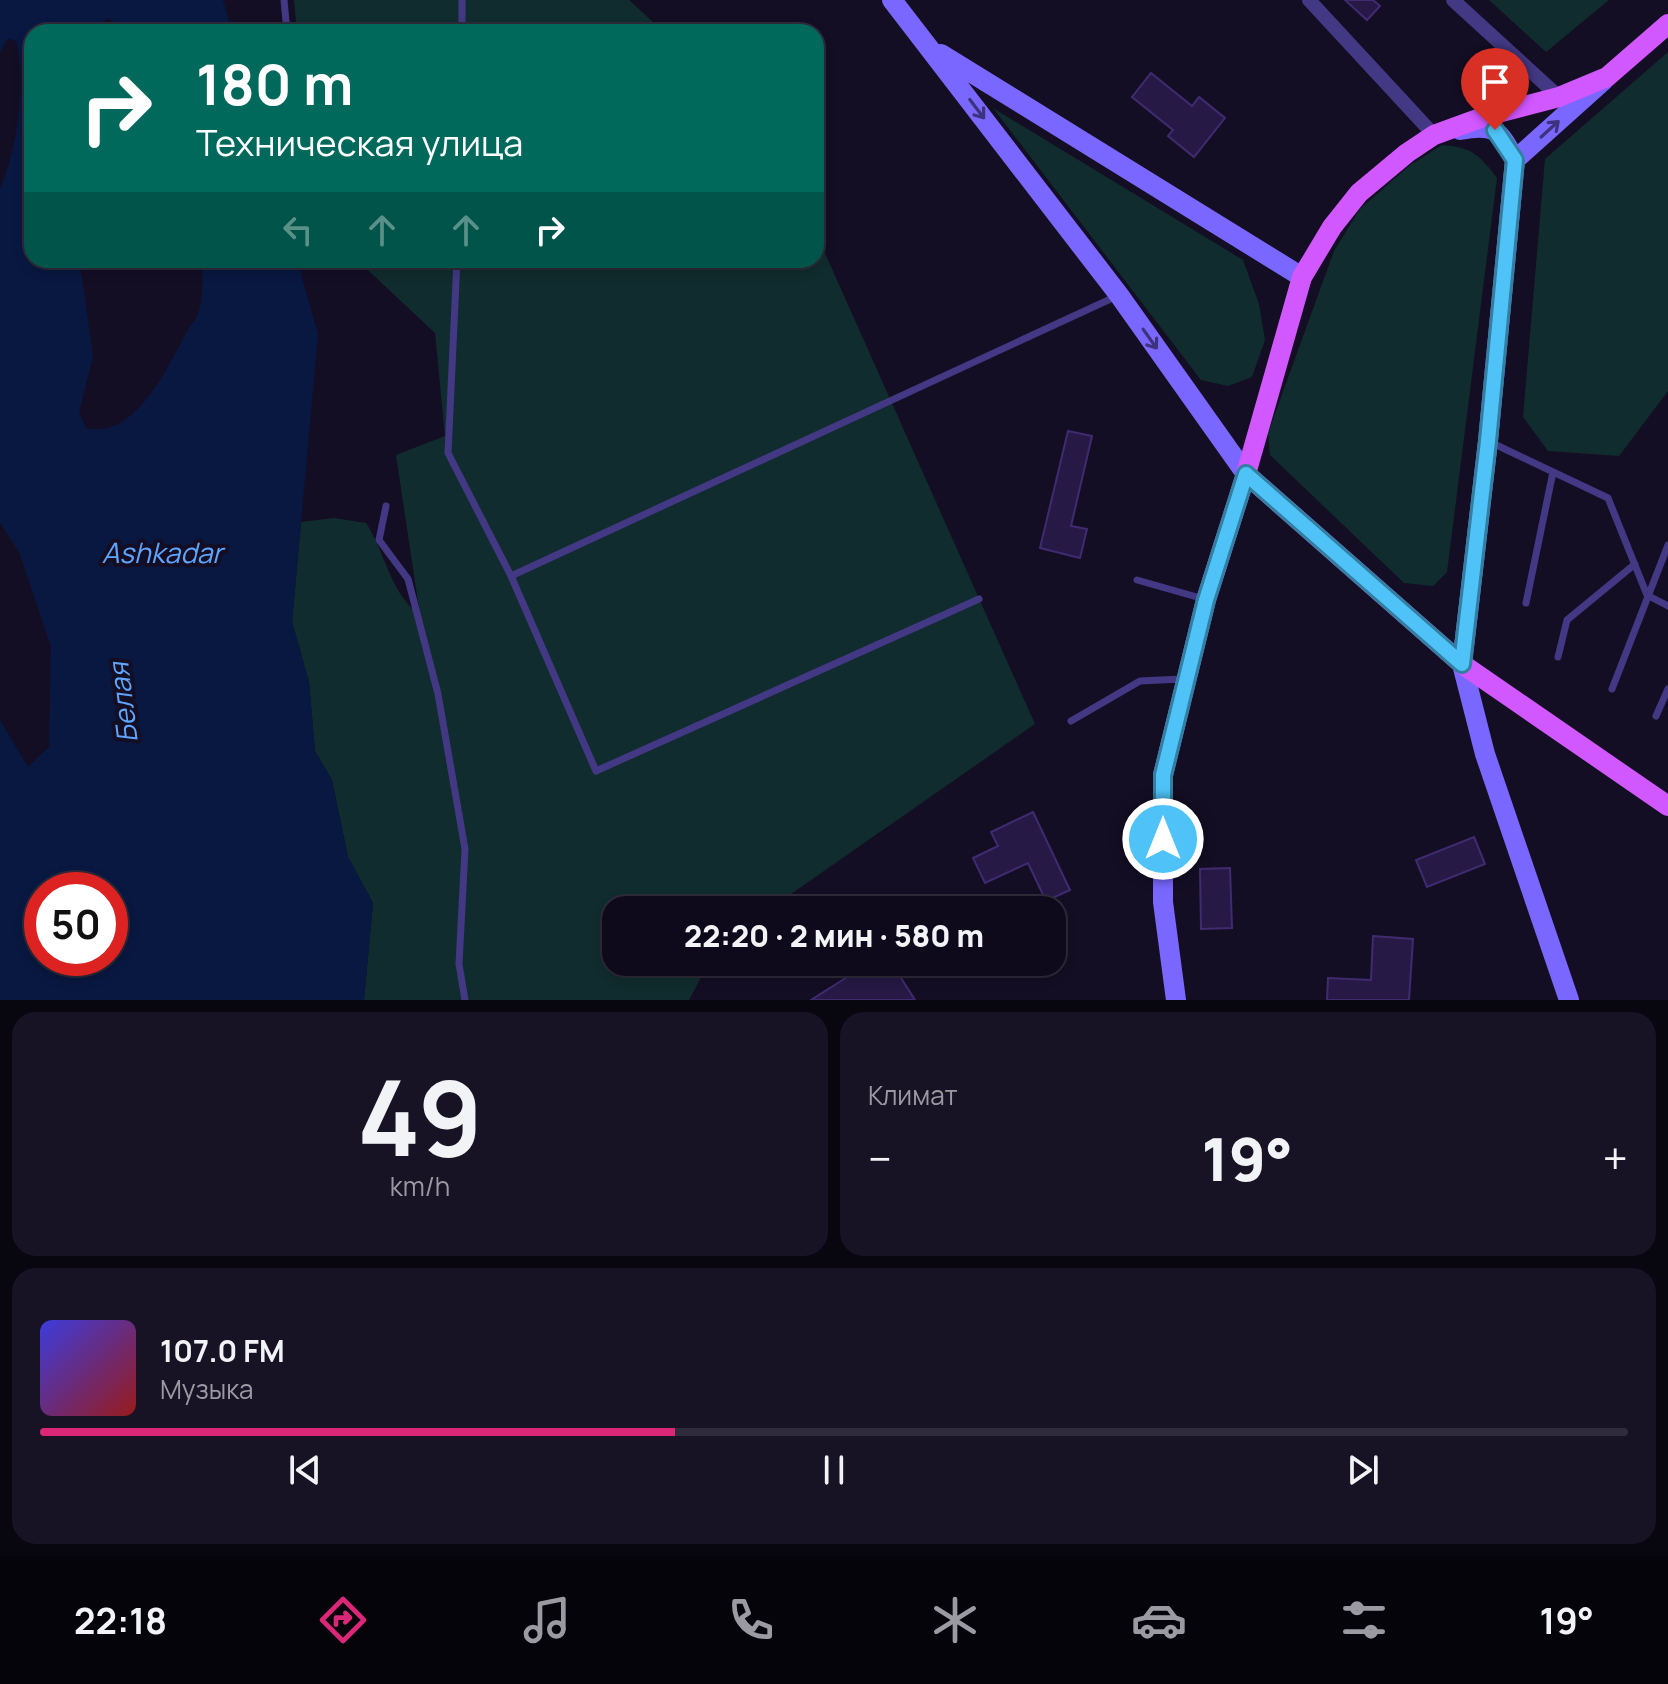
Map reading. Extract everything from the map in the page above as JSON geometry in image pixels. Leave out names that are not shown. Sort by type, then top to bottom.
[{"type":"main road","points":[[892,0],[1119,295],[1246,474],[1462,664],[1668,806]]},
{"type":"main road","points":[[1515,160],[1668,24]]},
{"type":"main road","points":[[930,47],[1302,277]]},
{"type":"main road","points":[[1176,1000],[1163,902],[1163,775],[1206,600],[1246,474],[1302,277],[1332,227],[1359,193],[1434,135],[1486,116],[1559,97],[1607,77]]},
{"type":"main road","points":[[1434,135],[1487,127],[1501,136],[1515,160],[1488,441],[1462,664],[1485,754],[1569,1000]]},
{"type":"street","points":[[1309,0],[1434,135]]},
{"type":"street","points":[[1453,0],[1559,97]]},
{"type":"lane","points":[[284,0],[286,24]]},
{"type":"lane","points":[[462,0],[462,24]]},
{"type":"lane","points":[[457,268],[448,453],[511,576],[596,771],[979,599]]},
{"type":"lane","points":[[511,576],[1119,295]]},
{"type":"lane","points":[[1488,441],[1608,498],[1647,595],[1668,606]]},
{"type":"lane","points":[[1526,603],[1553,472]]},
{"type":"lane","points":[[386,506],[379,540],[408,579],[438,694],[465,849],[459,964],[465,1000]]},
{"type":"lane","points":[[1612,689],[1668,545]]},
{"type":"lane","points":[[1558,657],[1567,620],[1635,564]]},
{"type":"lane","points":[[1137,580],[1206,600]]},
{"type":"lane","points":[[1071,721],[1140,681],[1186,679]]},
{"type":"lane","points":[[1656,716],[1668,689]]},
{"type":"green space","points":[[294,0],[629,0],[655,24],[296,24]]},
{"type":"green space","points":[[1489,0],[1609,0],[1546,52]]},
{"type":"green space","points":[[1668,52],[1668,391],[1619,456],[1548,451],[1523,417],[1545,159]]},
{"type":"green space","points":[[993,108],[1243,260],[1259,304],[1265,340],[1252,377],[1228,386],[1201,380]]},
{"type":"green space","points":[[1442,145],[1474,154],[1497,178],[1447,572],[1433,586],[1404,583],[1270,455],[1268,433],[1334,251],[1360,209],[1409,166]]},
{"type":"green space","points":[[824,251],[1035,724],[788,896],[602,896],[602,976],[702,976],[689,1000],[364,1000],[373,903],[348,857],[332,780],[315,751],[309,682],[292,622],[301,522],[334,518],[366,523],[402,596],[420,615],[396,455],[445,436],[435,333],[366,268],[824,268]]},
{"type":"water","name":"Ashkadar","points":[[0,0],[223,0],[230,24],[116,24],[108,18],[99,24],[24,24],[24,268],[81,268],[93,356],[79,412],[86,428],[105,428],[121,422],[136,410],[162,377],[199,312],[202,268],[299,268],[318,334],[292,622],[309,682],[315,751],[332,780],[348,857],[373,903],[364,1000],[0,1000],[0,720],[28,767],[49,747],[51,647],[19,552],[0,523],[0,188],[11,155],[18,116],[21,76],[16,41],[8,38],[0,52]]},
{"type":"building","points":[[1345,0],[1373,0],[1380,6],[1367,20]]},
{"type":"building","points":[[1151,73],[1192,106],[1199,97],[1225,118],[1194,157],[1168,136],[1173,130],[1132,97]]},
{"type":"building","points":[[1068,431],[1092,436],[1071,526],[1087,529],[1080,558],[1040,548]]},
{"type":"building","points":[[1033,812],[1070,890],[1057,896],[1044,896],[1028,863],[985,883],[973,858],[998,846],[991,832]]},
{"type":"building","points":[[1474,837],[1485,864],[1427,887],[1416,860]]},
{"type":"building","points":[[1230,868],[1232,928],[1201,929],[1200,869]]},
{"type":"building","points":[[1373,936],[1413,939],[1409,1000],[1327,1000],[1328,978],[1371,980]]},
{"type":"building","points":[[849,976],[900,976],[915,1000],[811,1000]]},
{"type":"route","points":[[1163,839],[1163,775],[1206,600],[1246,474],[1462,664],[1488,441],[1515,160],[1495,130]]},
{"type":"water label","name":"Белая","points":[[122,703]]}]
